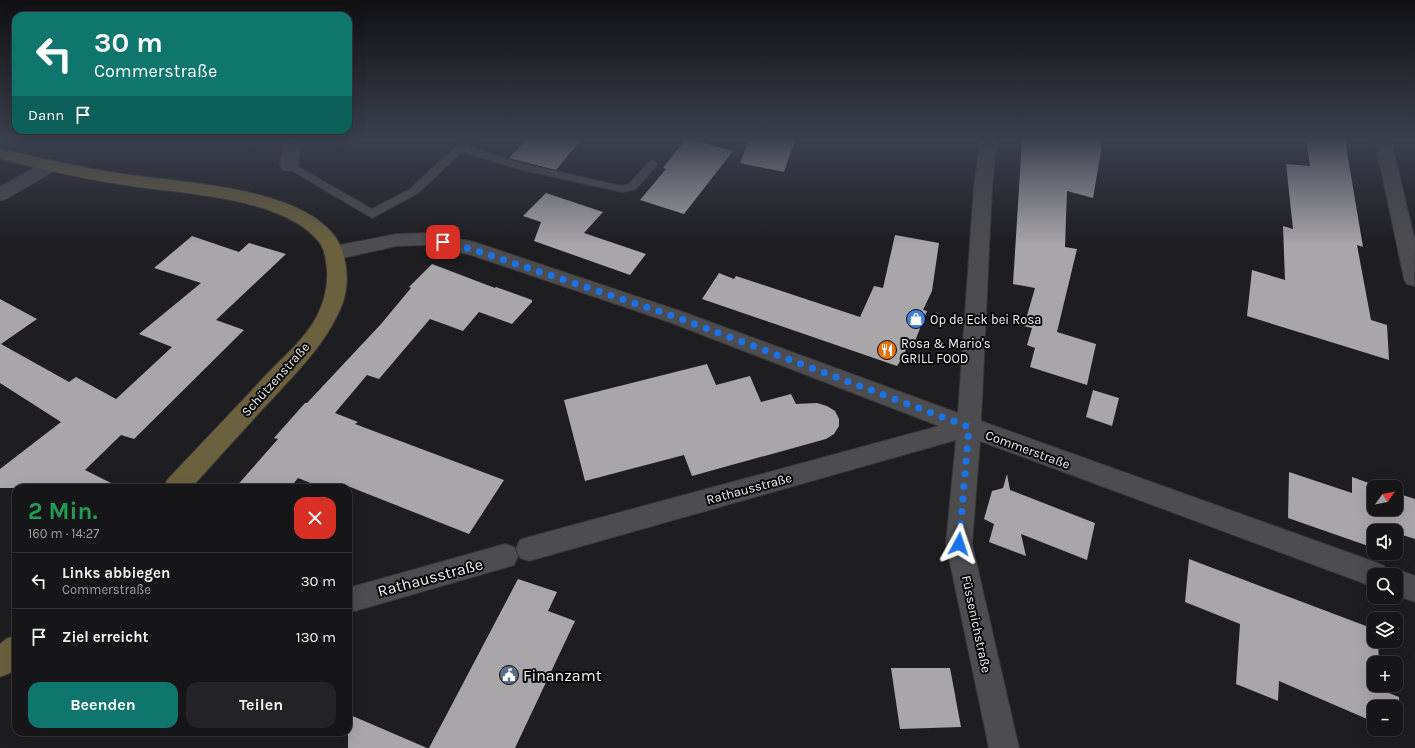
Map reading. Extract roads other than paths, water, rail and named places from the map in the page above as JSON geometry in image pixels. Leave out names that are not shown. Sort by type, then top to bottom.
[{"type":"main road","points":[[95,175],[219,193],[263,203],[299,216],[311,224],[326,238],[334,253]]},
{"type":"main road","name":"Schützenstraße","points":[[180,484],[302,351],[324,321],[336,287],[337,276],[334,253]]},
{"type":"main road","points":[[0,663],[12,652]]},
{"type":"street","points":[[0,195],[35,175]]},
{"type":"street","name":"Füssenichstraße","points":[[984,175],[969,427],[959,544],[1004,748]]},
{"type":"street","points":[[1391,175],[1414,280]]},
{"type":"street","name":"Commerstraße","points":[[334,253],[397,240],[428,239],[474,250],[676,317],[969,427],[1367,572]]},
{"type":"street","name":"Rathausstraße","points":[[355,598],[969,427]]},
{"type":"street","points":[[1403,585],[1415,589]]},
{"type":"lane","points":[[305,175],[372,214],[414,191],[431,175]]},
{"type":"lane","points":[[558,175],[622,189],[632,187],[643,175]]},
{"type":"place","name":"Op de Eck bei Rosa","points":[[916,319]]},
{"type":"place","name":"Rosa & Mario's GRILL FOOD","points":[[887,350]]},
{"type":"place","name":"Finanzamt","points":[[509,675]]}]
